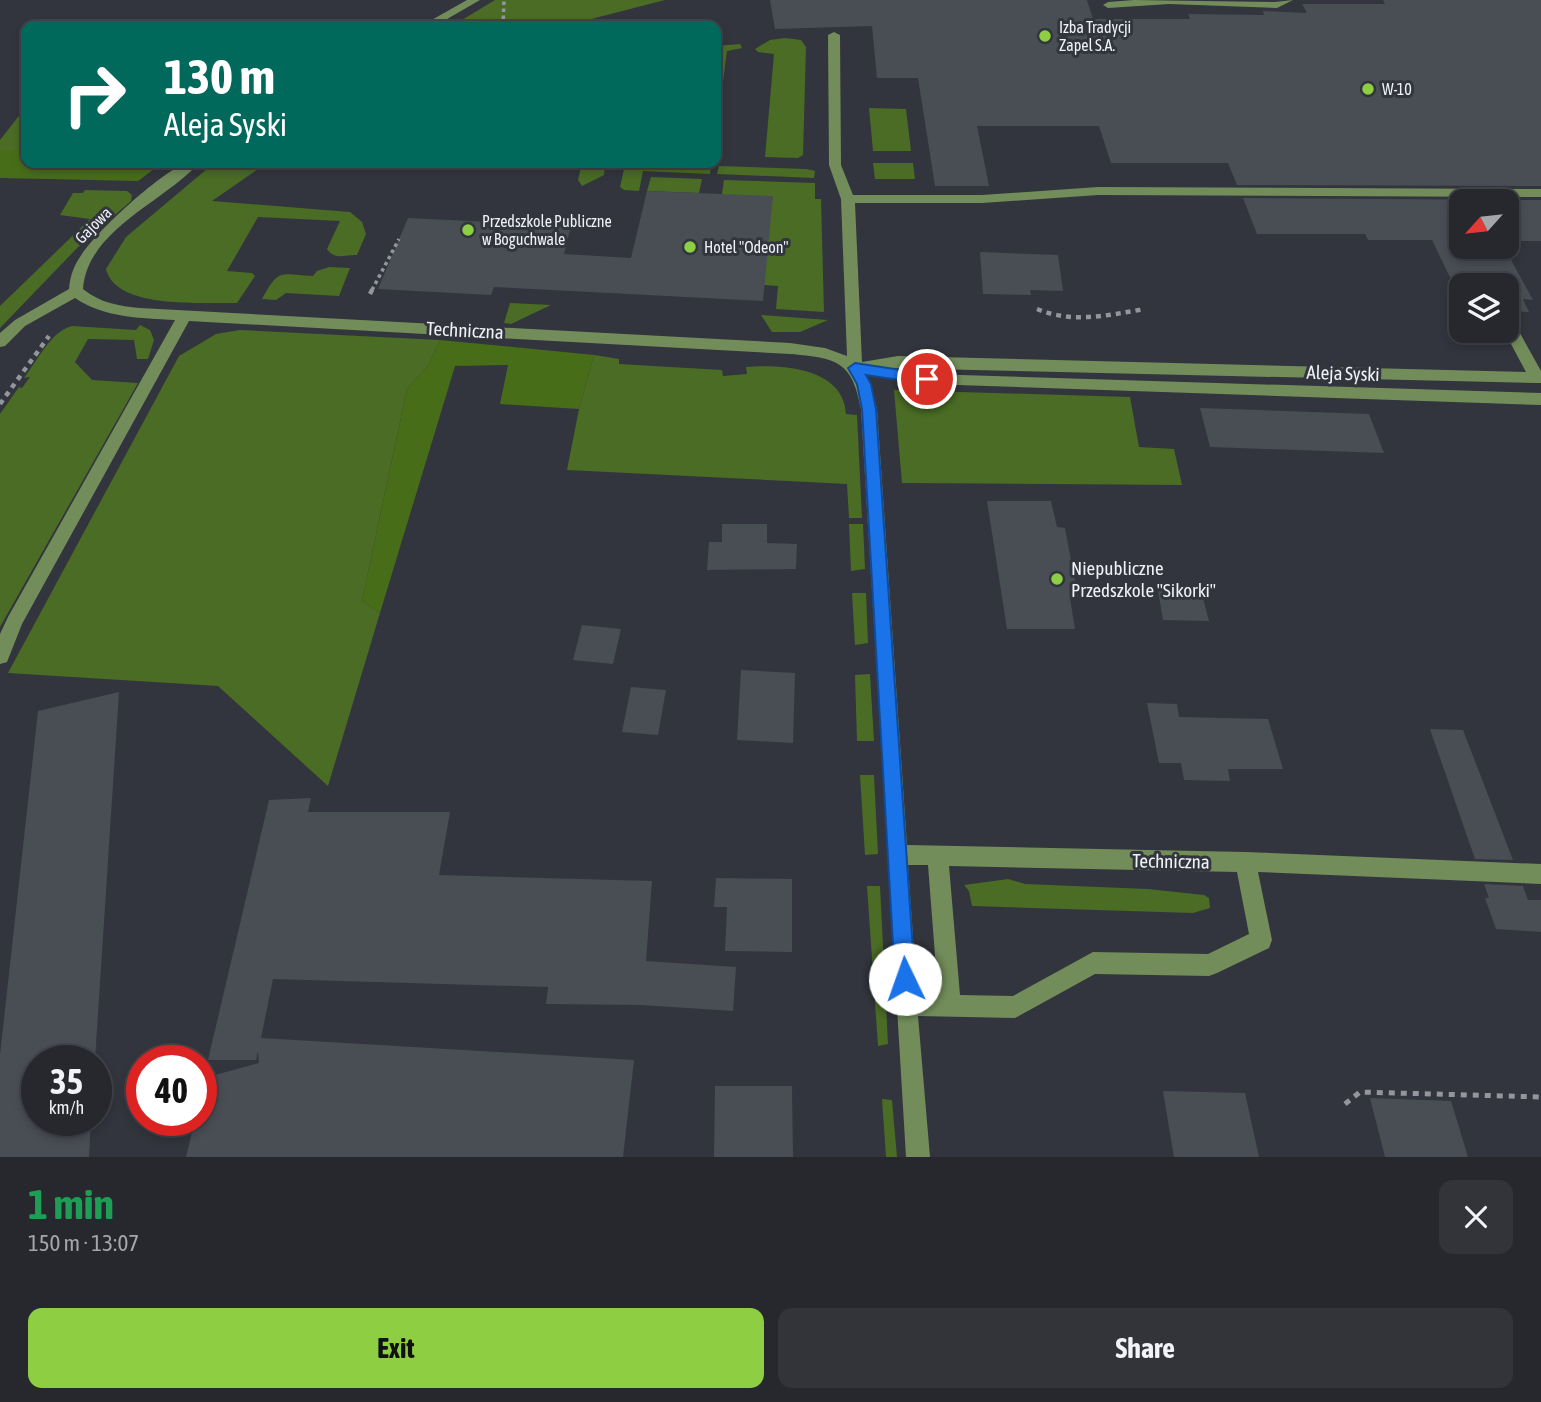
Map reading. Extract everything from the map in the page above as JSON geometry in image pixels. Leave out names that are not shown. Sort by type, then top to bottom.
[{"type":"street","points":[[436,21],[475,0]]},
{"type":"street","points":[[1108,5],[1169,1],[1277,5],[1289,0]]},
{"type":"street","points":[[834,35],[835,165],[848,199],[855,368],[864,384],[869,409],[918,1157]]},
{"type":"street","name":"Gajowa","points":[[76,291],[74,281],[78,269],[99,240],[158,188],[186,168]]},
{"type":"street","points":[[848,199],[982,199],[1098,191],[1541,193]]},
{"type":"street","points":[[0,342],[20,323],[76,291]]},
{"type":"street","name":"Techniczna","points":[[76,291],[86,300],[105,308],[184,317],[778,347],[822,353],[855,368]]},
{"type":"street","points":[[0,656],[14,622],[184,317]]},
{"type":"street","points":[[1519,343],[1539,378]]},
{"type":"street","name":"Aleja Syski","points":[[855,368],[898,361],[1539,378]]},
{"type":"street","points":[[1040,365],[1042,383]]},
{"type":"street","points":[[1162,367],[1168,386]]},
{"type":"street","name":"Aleja Syski","points":[[855,368],[927,379],[1541,399]]},
{"type":"street","points":[[1506,377],[1517,398]]},
{"type":"street","name":"Techniczna","points":[[897,855],[938,858],[1245,862],[1541,874]]},
{"type":"street","points":[[938,858],[950,1006]]},
{"type":"street","points":[[906,1005],[1014,1007],[1093,963],[1209,965],[1261,940],[1245,862]]},
{"type":"path","points":[[503,21],[504,0]]},
{"type":"path","points":[[370,294],[386,259],[400,239]]},
{"type":"path","points":[[1037,309],[1049,316],[1090,317],[1145,309]]},
{"type":"path","points":[[0,404],[51,332]]},
{"type":"path","points":[[1346,1104],[1360,1092],[1541,1097]]},
{"type":"green space","points":[[495,0],[665,0],[583,21],[460,21]]},
{"type":"green space","points":[[770,40],[801,40],[806,47],[803,155],[798,158],[765,157],[774,54],[758,52],[755,49]]},
{"type":"green space","points":[[740,44],[742,48],[727,51],[721,96],[721,46]]},
{"type":"green space","points":[[869,108],[906,109],[911,151],[873,151]]},
{"type":"green space","points":[[21,113],[21,150],[0,150],[0,140]]},
{"type":"green space","points":[[0,150],[21,150],[21,168],[155,168],[138,181],[0,178]]},
{"type":"green space","points":[[873,163],[913,163],[915,179],[875,179]]},
{"type":"green space","points":[[721,166],[815,171],[814,178],[717,174]]},
{"type":"green space","points":[[208,168],[260,168],[212,201],[350,212],[362,222],[366,234],[357,255],[337,256],[327,249],[340,221],[258,217],[227,271],[252,273],[255,276],[237,303],[162,301],[143,298],[126,291],[113,282],[106,269],[126,237]]},
{"type":"green space","points":[[581,168],[605,168],[604,175],[582,186],[578,180]]},
{"type":"green space","points":[[624,168],[711,168],[710,174],[643,171],[639,191],[624,190],[620,187]]},
{"type":"green space","points":[[651,177],[702,179],[699,193],[647,191]]},
{"type":"green space","points":[[724,180],[815,183],[815,199],[821,199],[824,312],[776,309],[778,286],[764,285],[722,194]]},
{"type":"green space","points":[[85,190],[127,191],[132,195],[131,201],[81,244],[0,328],[0,306],[90,219],[60,215],[73,193],[83,193]]},
{"type":"green space","points":[[329,267],[350,268],[339,296],[286,293],[276,300],[262,299],[272,282],[281,275],[313,276],[317,271]]},
{"type":"green space","points":[[510,303],[551,305],[511,324],[504,323]]},
{"type":"green space","points":[[761,315],[828,320],[800,332],[772,332]]},
{"type":"green space","points":[[140,325],[150,330],[154,340],[148,359],[137,359],[134,340],[88,339],[75,362],[92,380],[138,383],[0,627],[0,414],[19,387],[22,388],[30,377],[24,378],[45,348],[64,329],[72,326],[136,330]]},
{"type":"green space","points":[[240,330],[440,340],[428,366],[407,389],[362,601],[380,613],[328,786],[218,686],[8,673],[179,356],[216,334]]},
{"type":"green space","points":[[440,340],[594,355],[579,409],[500,404],[508,365],[455,366],[380,613],[362,601],[407,389],[428,366]]},
{"type":"green space","points":[[594,355],[619,359],[619,364],[722,370],[723,376],[747,374],[746,367],[761,366],[793,368],[823,378],[835,387],[843,399],[846,414],[857,415],[862,518],[849,518],[847,484],[567,470],[579,409]]},
{"type":"green space","points":[[894,390],[1130,397],[1139,447],[1174,449],[1182,485],[902,483]]},
{"type":"green space","points":[[849,524],[863,524],[865,569],[851,571]]},
{"type":"green space","points":[[852,593],[866,593],[868,643],[855,645]]},
{"type":"green space","points":[[870,674],[874,741],[857,741],[855,675]]},
{"type":"green space","points":[[860,775],[874,775],[878,854],[865,855]]},
{"type":"green space","points":[[1008,879],[1025,884],[1148,889],[1204,895],[1209,898],[1210,908],[1193,913],[972,906],[969,891],[964,885]]},
{"type":"green space","points":[[867,886],[880,886],[888,1044],[878,1046]]},
{"type":"green space","points":[[882,1099],[892,1100],[897,1157],[886,1157]]},
{"type":"building","points":[[770,0],[1087,0],[1093,19],[1190,19],[1188,14],[1264,15],[1263,11],[1307,13],[1302,4],[1385,4],[1383,0],[1541,0],[1541,186],[1237,185],[1228,163],[1111,163],[1099,126],[977,126],[989,186],[935,186],[918,78],[877,78],[872,26],[775,29]]},
{"type":"building","points":[[647,191],[773,196],[763,301],[494,287],[491,295],[378,289],[408,218],[571,226],[564,254],[631,258]]},
{"type":"building","points":[[1243,198],[1449,199],[1449,259],[1511,259],[1518,273],[1449,273],[1449,275],[1432,240],[1368,240],[1365,234],[1257,234]]},
{"type":"building","points":[[1519,200],[1541,200],[1541,241],[1519,241]]},
{"type":"building","points":[[980,252],[1058,255],[1063,291],[1030,290],[1031,295],[983,294]]},
{"type":"building","points":[[1519,274],[1533,300],[1523,299],[1529,312],[1519,312]]},
{"type":"building","points":[[1200,408],[1369,414],[1384,453],[1210,447]]},
{"type":"building","name":"Niepubliczne Przedszkole \"Sikorki\"","points":[[987,501],[1051,501],[1057,527],[1065,528],[1078,597],[1070,598],[1075,629],[1007,629]]},
{"type":"building","points":[[722,524],[767,524],[767,543],[797,544],[796,569],[707,570],[709,542],[722,542]]},
{"type":"building","points":[[1157,584],[1200,586],[1209,621],[1163,620]]},
{"type":"building","points":[[582,625],[621,629],[613,664],[573,660]]},
{"type":"building","points":[[741,670],[795,673],[793,743],[737,740]]},
{"type":"building","points":[[631,687],[666,690],[658,735],[622,732]]},
{"type":"building","points":[[119,692],[96,1045],[21,1045],[21,1136],[90,1136],[89,1157],[0,1157],[0,1055],[38,711]]},
{"type":"building","points":[[1147,703],[1177,704],[1179,717],[1268,719],[1283,769],[1228,769],[1230,781],[1184,780],[1181,763],[1159,763]]},
{"type":"building","points":[[1430,729],[1463,730],[1513,860],[1475,859]]},
{"type":"building","points":[[311,798],[308,812],[450,812],[439,875],[652,881],[646,961],[736,967],[733,1011],[641,1005],[546,1004],[548,987],[273,979],[261,1038],[634,1060],[623,1157],[186,1157],[191,1136],[217,1136],[217,1074],[259,1063],[258,1051],[256,1060],[217,1060],[217,1045],[212,1045],[269,800]]},
{"type":"building","points":[[716,878],[792,879],[792,952],[725,951],[727,907],[714,907]]},
{"type":"building","points":[[1484,884],[1523,886],[1528,900],[1541,900],[1541,932],[1496,929],[1485,898],[1489,898]]},
{"type":"building","points":[[715,1086],[792,1086],[793,1157],[714,1157]]},
{"type":"building","points":[[1163,1091],[1245,1093],[1259,1157],[1174,1157]]},
{"type":"building","points":[[1370,1098],[1451,1101],[1468,1157],[1385,1157]]},
{"type":"place","name":"Izba Tradycji Zapel S.A.","points":[[1045,36]]},
{"type":"place","name":"W-10","points":[[1368,89]]},
{"type":"place","name":"Przedszkole Publiczne w Boguchwale","points":[[468,230]]},
{"type":"place","name":"Hotel \"Odeon\"","points":[[690,247]]},
{"type":"place","name":"Niepubliczne Przedszkole \"Sikorki\"","points":[[1057,579]]},
{"type":"route","points":[[905,979],[869,409],[864,384],[855,368],[886,375],[927,379]]}]
